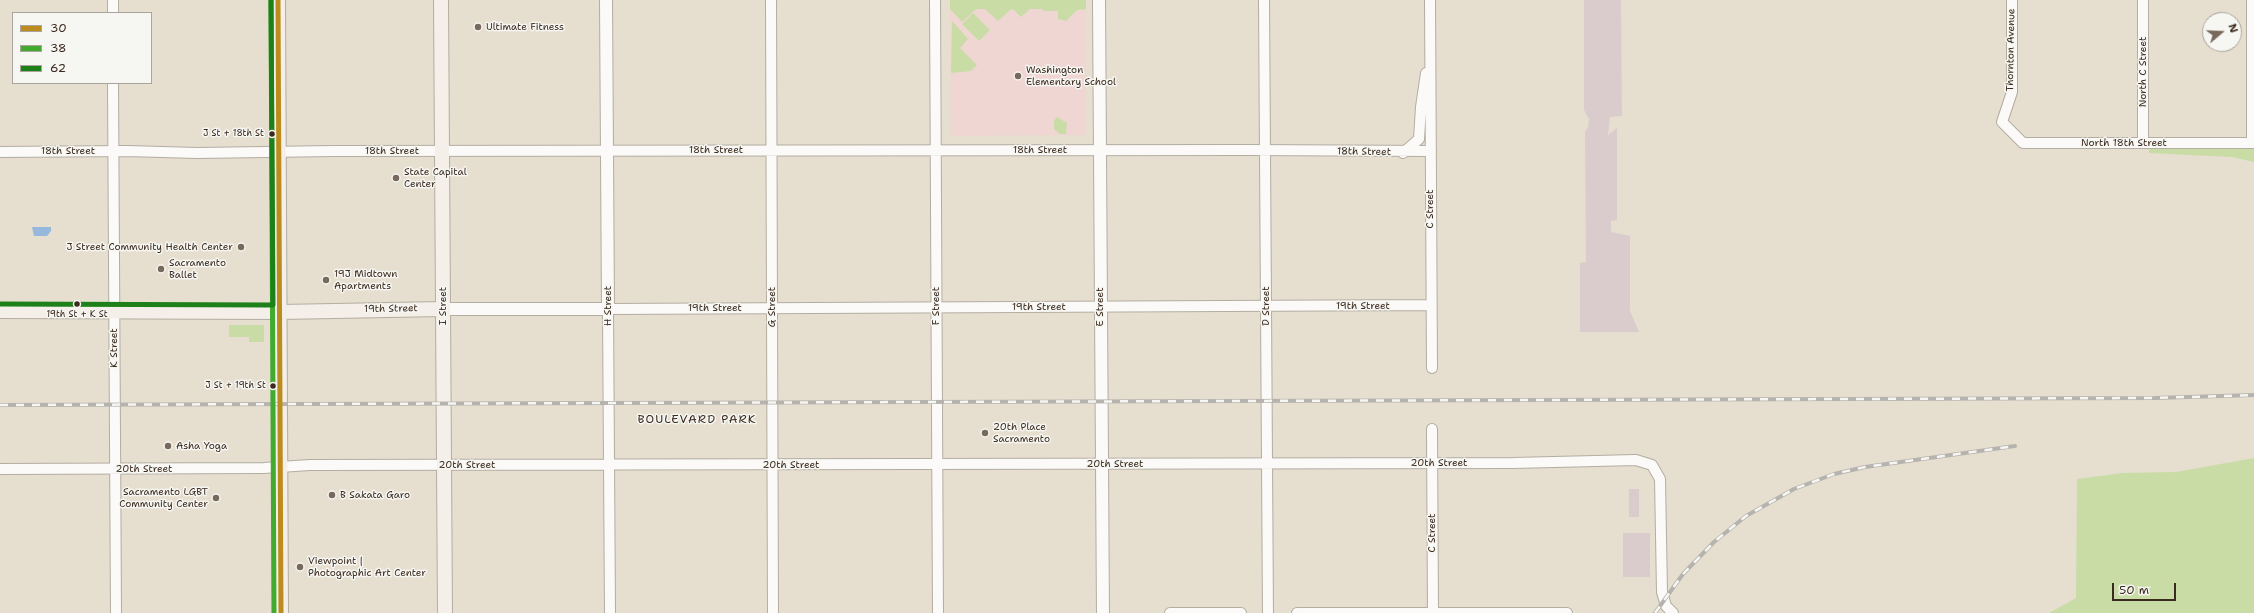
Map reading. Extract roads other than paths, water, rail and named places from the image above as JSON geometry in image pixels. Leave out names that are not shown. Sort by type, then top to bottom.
[{"type":"main road","points":[[278,0],[280,153],[281,613]]},
{"type":"main road","name":"I Street","points":[[441,0],[445,613]]},
{"type":"main road","name":"19th Street","points":[[0,311],[114,310],[280,312],[443,309]]},
{"type":"street","points":[[113,0],[113,12]]},
{"type":"street","name":"H Street","points":[[606,0],[610,613]]},
{"type":"street","name":"G Street","points":[[771,0],[773,613]]},
{"type":"street","name":"F Street","points":[[935,0],[938,613]]},
{"type":"street","name":"E Street","points":[[1099,0],[1103,613]]},
{"type":"street","name":"D Street","points":[[1264,0],[1268,613]]},
{"type":"street","name":"C Street","points":[[1430,0],[1432,368]]},
{"type":"street","name":"Thornton Avenue","points":[[2002,122],[2012,92],[2012,0]]},
{"type":"street","name":"North C Street","points":[[2143,0],[2143,143]]},
{"type":"street","points":[[2252,0],[2253,143]]},
{"type":"street","name":"C Street","points":[[1403,152],[1419,139],[1421,107],[1431,49]]},
{"type":"street","name":"K Street","points":[[112,84],[116,613]]},
{"type":"street","name":"North 18th Street","points":[[2002,122],[2023,143],[2253,143]]},
{"type":"street","name":"18th Street","points":[[0,152],[112,151],[280,153],[772,150],[1432,151]]},
{"type":"street","name":"19th Street","points":[[443,309],[1431,305]]},
{"type":"street","name":"C Street","points":[[1432,429],[1432,612]]},
{"type":"street","name":"20th Street","points":[[0,469],[264,468],[281,466],[444,465],[1583,462],[1636,460],[1648,462],[1655,469],[1661,487],[1662,592],[1666,606],[1673,613]]},
{"type":"street","points":[[1170,613],[1241,613]]},
{"type":"street","points":[[1297,613],[1567,613]]},
{"type":"water","points":[[32,227],[51,227],[51,231],[47,236],[34,236]]},
{"type":"railway","points":[[0,405],[2155,398],[2254,395]]},
{"type":"railway","points":[[1655,613],[1683,574],[1714,542],[1746,516],[1794,489],[1834,474],[1865,467],[2015,446]]},
{"type":"place","name":"Ultimate Fitness","points":[[478,27]]},
{"type":"place","name":"Washington Elementary School","points":[[1018,76]]},
{"type":"place","name":"J St + 18th St","points":[[272,134]]},
{"type":"place","name":"State Capital Center","points":[[396,178]]},
{"type":"place","name":"J Street Community Health Center","points":[[241,247]]},
{"type":"place","name":"Sacramento Ballet","points":[[161,269]]},
{"type":"place","name":"19J Midtown Apartments","points":[[326,280]]},
{"type":"place","name":"19th St + K St","points":[[77,304]]},
{"type":"place","name":"J St + 19th St","points":[[273,386]]},
{"type":"place","name":"20th Place Sacramento","points":[[985,433]]},
{"type":"place","name":"Asha Yoga","points":[[168,446]]},
{"type":"place","name":"B Sakata Garo","points":[[332,495]]},
{"type":"place","name":"Sacramento LGBT Community Center","points":[[216,498]]},
{"type":"place","name":"Viewpoint | Photographic Art Center","points":[[300,567]]},
{"type":"district","name":"BOULEVARD PARK","points":[[697,420]]}]
